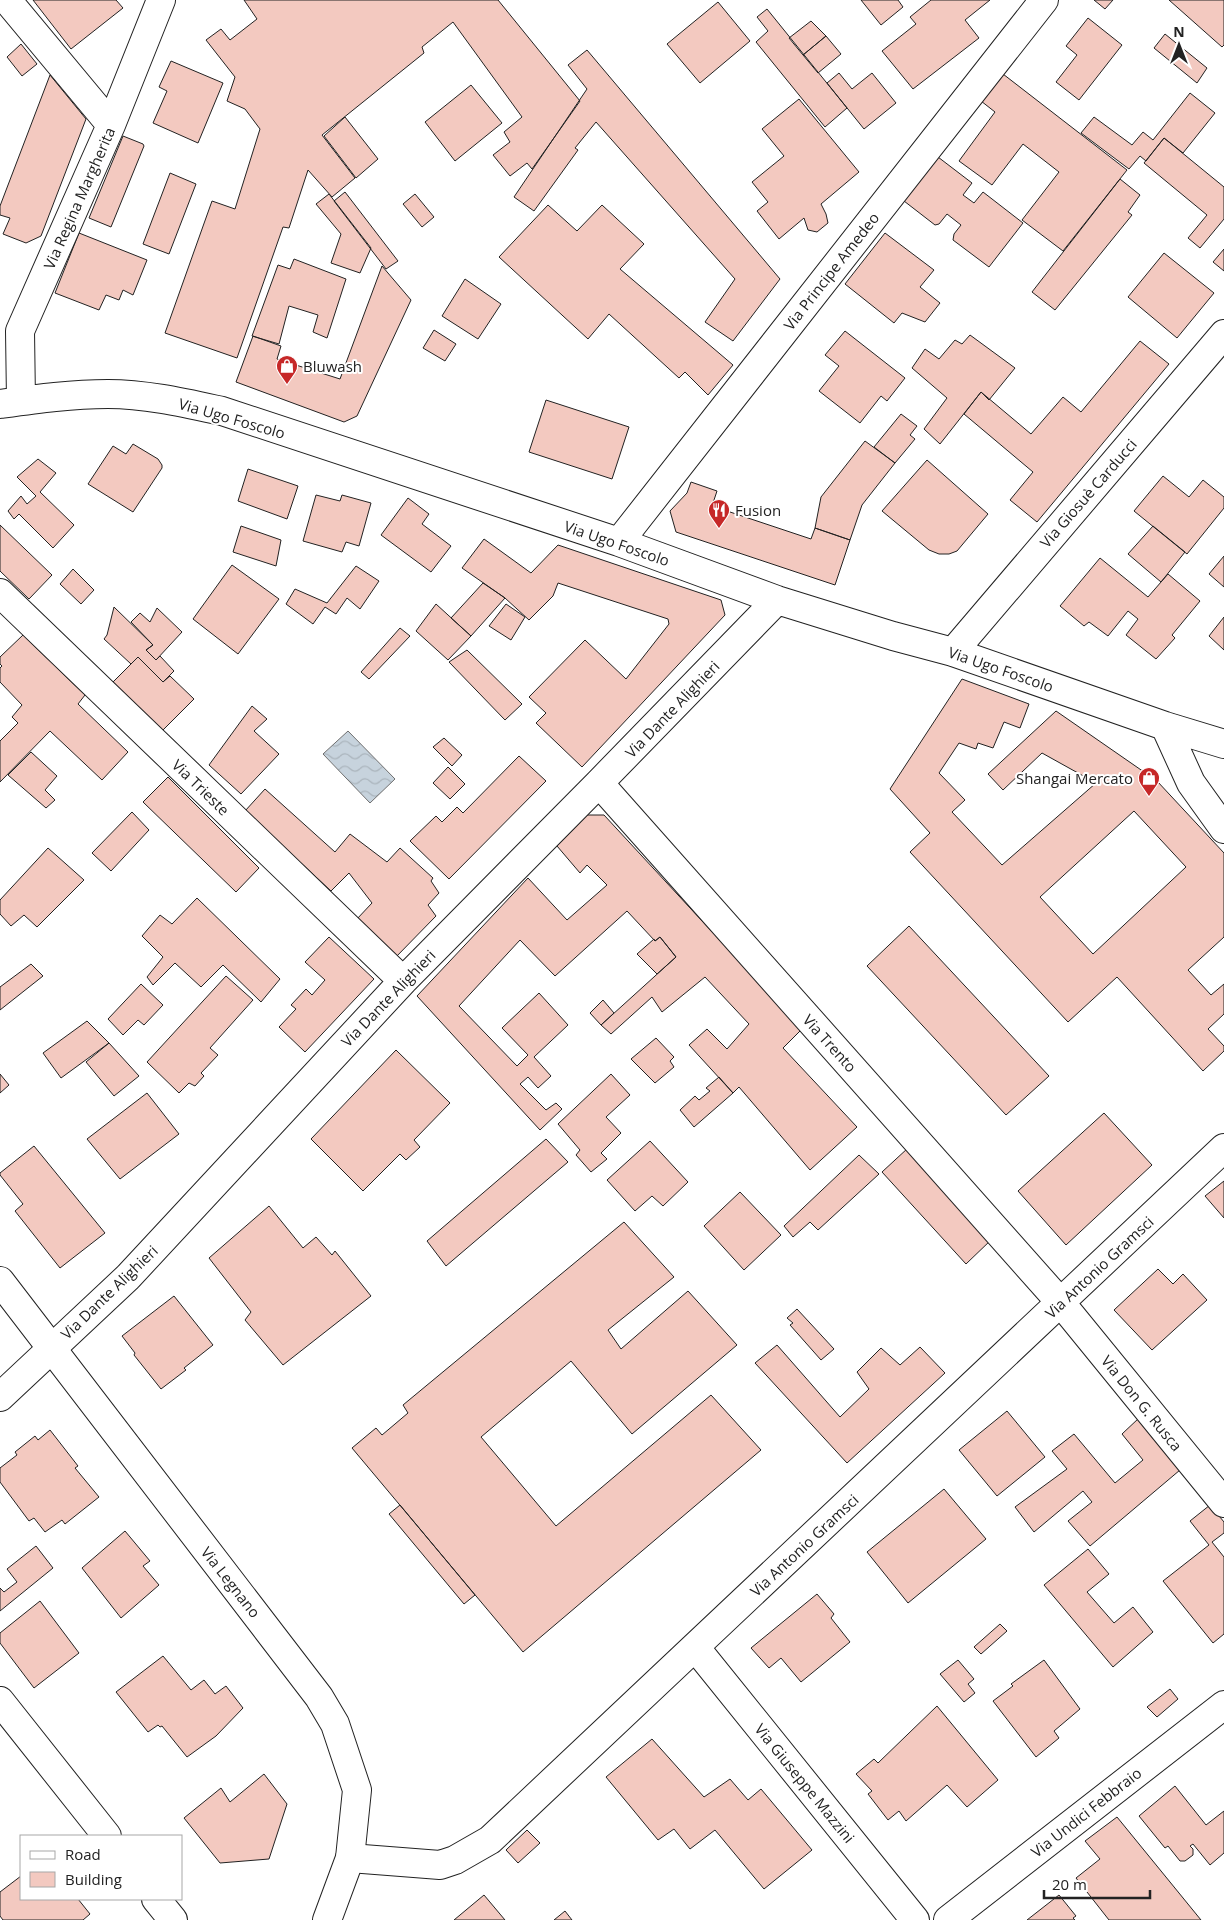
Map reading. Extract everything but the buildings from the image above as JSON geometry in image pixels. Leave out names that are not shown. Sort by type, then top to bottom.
[{"type":"street","points":[[6,0],[112,124]]},
{"type":"street","name":"Via Regina Margherita","points":[[11,402],[10,327],[112,124],[161,0]]},
{"type":"street","name":"Via Principe Amedeo","points":[[619,542],[1044,0]]},
{"type":"street","name":"Via Giosuè Carducci","points":[[953,652],[1224,334]]},
{"type":"street","name":"Via Ugo Foscolo","points":[[11,402],[54,396],[109,394],[168,400],[222,411],[619,542],[777,600],[953,652],[1165,726],[1224,744]]},
{"type":"street","name":"Via Trieste","points":[[0,594],[403,981]]},
{"type":"street","name":"Via Dante Alighieri","points":[[0,1398],[128,1277],[403,981],[600,783],[777,600]]},
{"type":"street","points":[[1165,726],[1191,783],[1224,829]]},
{"type":"street","name":"Via Trento","points":[[600,783],[1061,1303]]},
{"type":"street","name":"Via Antonio Gramsci","points":[[350,1858],[440,1865],[455,1860],[490,1840],[1224,1148]]},
{"type":"street","name":"Via Legnano","points":[[0,1281],[319,1697],[334,1724],[357,1790],[350,1858],[327,1920]]},
{"type":"street","name":"Via Don G. Rusca","points":[[1061,1303],[1224,1504]]},
{"type":"street","name":"Via Giuseppe Mazzini","points":[[695,1647],[915,1920]]},
{"type":"street","points":[[0,1701],[106,1835]]},
{"type":"street","name":"Via Undici Febbraio","points":[[948,1920],[1224,1705]]},
{"type":"street","points":[[157,1900],[173,1920]]},
{"type":"water","points":[[348,731],[395,779],[370,803],[323,754]]},
{"type":"place","name":"Bluwash","points":[[287,385]]},
{"type":"place","name":"Fusion","points":[[719,529]]},
{"type":"place","name":"Shangai Mercato","points":[[1149,797]]}]
